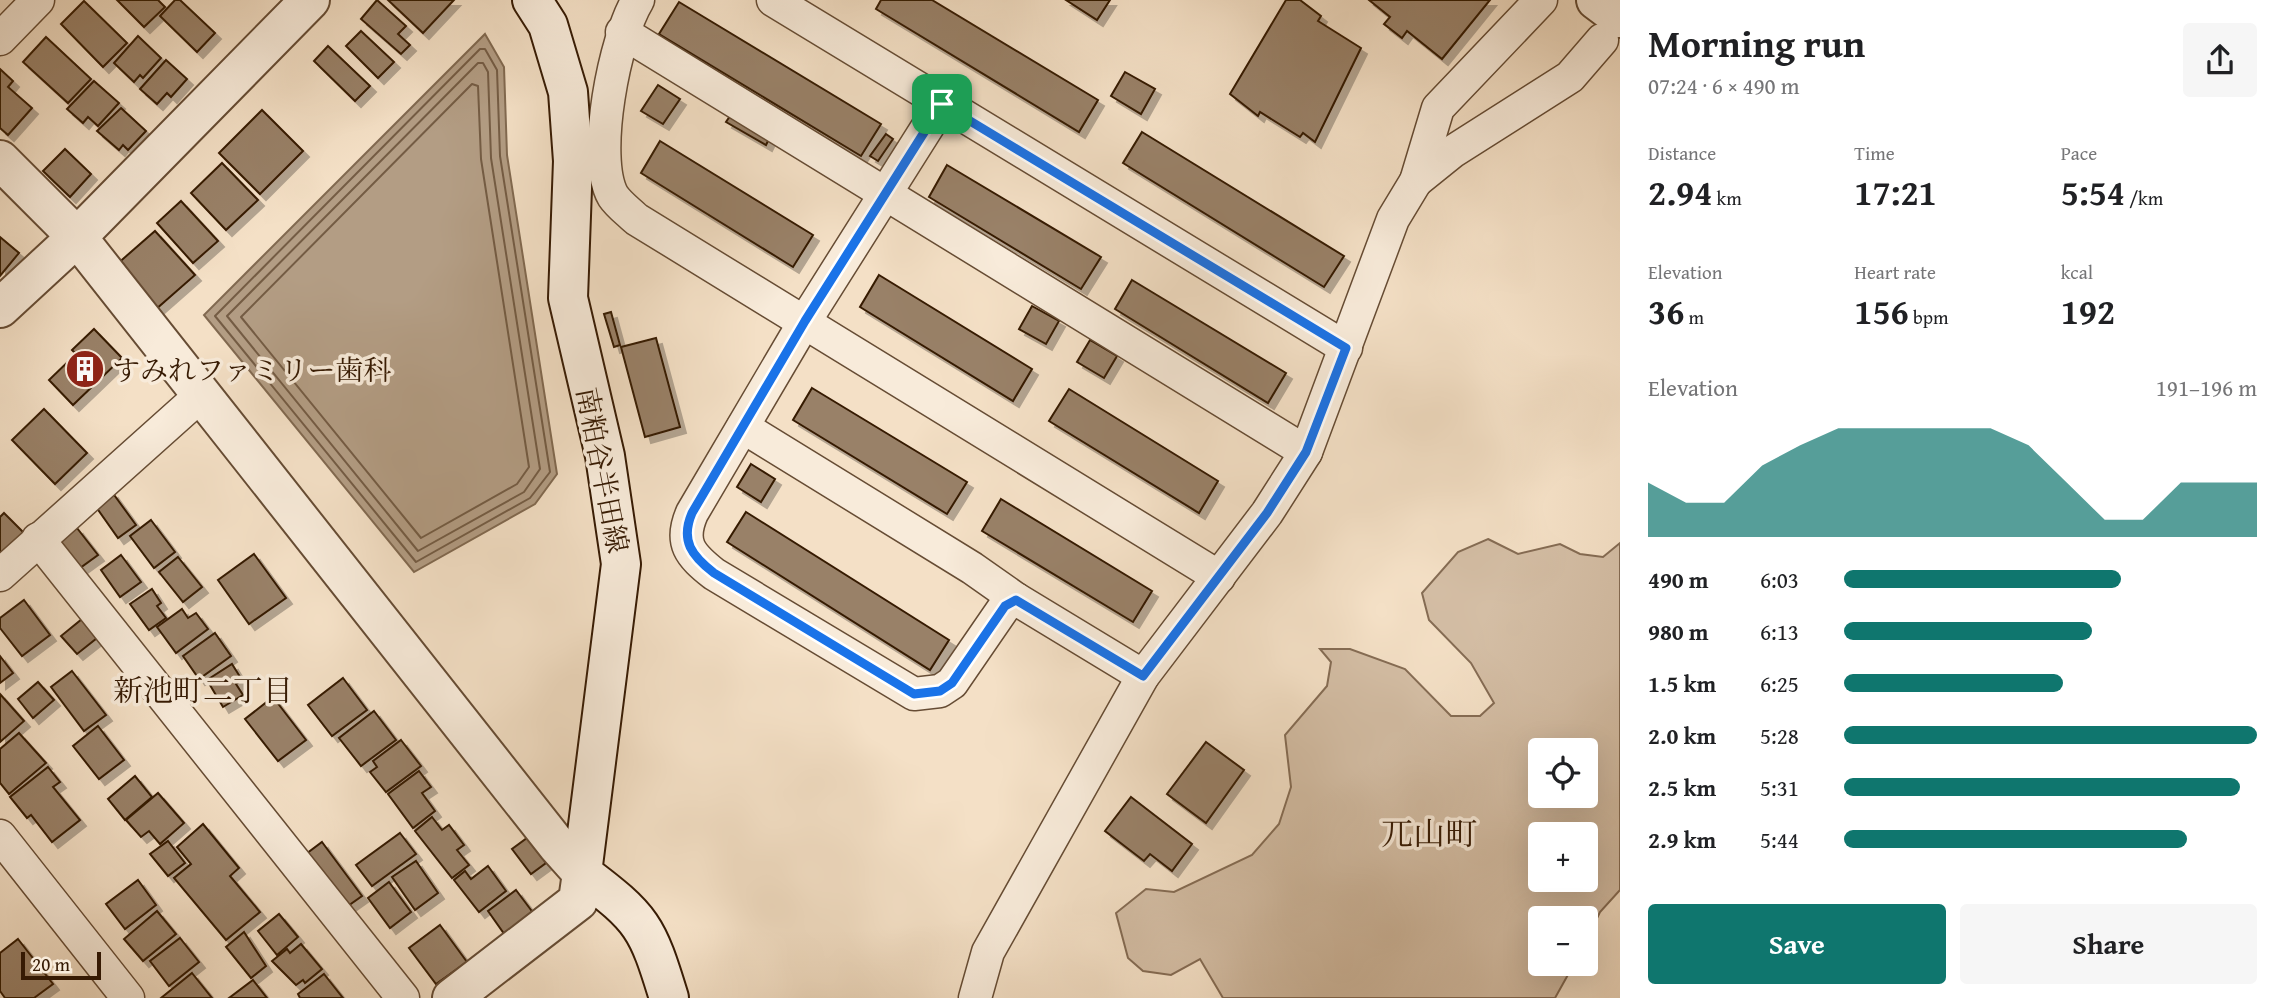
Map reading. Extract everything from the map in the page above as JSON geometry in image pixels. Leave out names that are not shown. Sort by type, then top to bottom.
[{"type":"street","points":[[0,39],[37,0]]},
{"type":"street","points":[[0,308],[77,237],[310,0]]},
{"type":"street","name":"南粕谷半田線","points":[[452,998],[578,901],[621,565],[605,456],[568,298],[573,161],[568,92],[548,25],[532,0]]},
{"type":"street","points":[[638,0],[622,32],[607,106],[606,165],[613,195],[636,219],[1219,577]]},
{"type":"street","points":[[773,0],[1346,348]]},
{"type":"street","points":[[975,998],[988,952],[1143,676],[1267,513],[1306,452],[1393,219],[1416,181],[1438,108],[1541,0]]},
{"type":"street","points":[[1416,181],[1452,152],[1570,78],[1611,29],[1596,0]]},
{"type":"street","points":[[622,32],[887,192],[1306,452]]},
{"type":"street","points":[[942,104],[805,321],[687,525],[685,537],[689,549],[698,561],[714,573],[914,694],[940,691],[952,683],[1005,606],[1016,600]]},
{"type":"street","points":[[0,160],[77,237],[548,835],[582,873],[628,908],[642,924],[651,940],[669,998]]},
{"type":"street","points":[[0,575],[200,396]]},
{"type":"street","points":[[743,427],[972,568],[1016,600],[1143,676]]},
{"type":"street","points":[[38,539],[402,998]]},
{"type":"street","points":[[0,836],[128,998]]},
{"type":"shaded area","points":[[1488,539],[1518,554],[1560,544],[1580,554],[1603,557],[1620,543],[1620,890],[1598,916],[1598,906],[1528,906],[1528,976],[1567,976],[1555,998],[1223,998],[1200,959],[1171,975],[1143,971],[1128,958],[1116,913],[1146,889],[1174,892],[1252,855],[1279,824],[1291,787],[1285,735],[1327,686],[1331,662],[1320,649],[1350,649],[1405,669],[1451,716],[1480,716],[1494,703],[1471,663],[1429,620],[1422,593],[1458,552]]},
{"type":"water","points":[[485,34],[504,67],[507,155],[557,474],[535,504],[414,572],[204,315]]},
{"type":"building","points":[[117,0],[158,0],[165,7],[144,27]]},
{"type":"building","points":[[175,0],[180,0],[215,33],[197,52],[160,16]]},
{"type":"building","points":[[377,0],[406,26],[398,34],[410,45],[401,54],[361,19]]},
{"type":"building","points":[[388,0],[454,0],[423,33]]},
{"type":"building","points":[[881,0],[932,0],[1098,100],[1079,132],[876,9]]},
{"type":"building","points":[[1066,0],[1110,0],[1097,20]]},
{"type":"building","points":[[1286,0],[1300,0],[1321,16],[1318,21],[1361,48],[1315,142],[1303,133],[1300,137],[1260,112],[1258,116],[1230,94]]},
{"type":"building","points":[[1369,0],[1490,0],[1442,59],[1407,31],[1402,38],[1384,24],[1390,17]]},
{"type":"building","points":[[84,1],[127,43],[103,67],[61,24]]},
{"type":"building","points":[[679,2],[881,124],[861,156],[659,34]]},
{"type":"building","points":[[361,31],[394,62],[378,78],[346,46]]},
{"type":"building","points":[[138,36],[161,58],[143,78],[140,75],[134,82],[114,63]]},
{"type":"building","points":[[46,37],[91,79],[68,103],[23,62]]},
{"type":"building","points":[[328,46],[370,86],[355,101],[314,61]]},
{"type":"building","points":[[166,60],[187,79],[171,97],[167,93],[157,104],[140,89]]},
{"type":"building","points":[[0,69],[13,81],[8,87],[32,108],[8,135],[0,128]]},
{"type":"building","points":[[1125,72],[1155,89],[1141,114],[1111,96]]},
{"type":"building","points":[[94,81],[119,103],[98,126],[88,117],[83,123],[67,109]]},
{"type":"building","points":[[658,85],[680,99],[663,124],[641,111]]},
{"type":"building","points":[[121,108],[146,131],[128,150],[123,145],[119,150],[97,131]]},
{"type":"building","points":[[262,110],[303,151],[260,194],[219,153]]},
{"type":"building","points":[[730,116],[769,139],[766,145],[726,122]]},
{"type":"building","points":[[1142,132],[1344,256],[1324,287],[1123,163]]},
{"type":"building","points":[[886,134],[893,139],[878,161],[870,156]]},
{"type":"building","points":[[660,141],[813,235],[793,267],[641,173]]},
{"type":"building","points":[[65,149],[91,174],[70,197],[43,171]]},
{"type":"building","points":[[222,163],[258,200],[226,230],[191,193]]},
{"type":"building","points":[[947,165],[1101,257],[1081,289],[929,197]]},
{"type":"building","points":[[181,201],[218,241],[193,263],[157,223]]},
{"type":"building","points":[[155,231],[195,275],[155,310],[116,265]]},
{"type":"building","points":[[0,237],[19,253],[0,276]]},
{"type":"building","points":[[879,275],[1032,369],[1013,401],[860,307]]},
{"type":"building","points":[[1132,280],[1286,373],[1268,403],[1115,309]]},
{"type":"building","points":[[1032,306],[1059,321],[1046,344],[1019,329]]},
{"type":"building","points":[[611,312],[620,345],[614,347],[604,314]]},
{"type":"building","name":"すみれファミリー歯科","points":[[94,329],[122,358],[73,405],[49,380],[76,354],[72,350]]},
{"type":"building","points":[[656,338],[680,427],[645,437],[621,347]]},
{"type":"building","points":[[1090,340],[1117,356],[1104,378],[1077,362]]},
{"type":"building","points":[[812,388],[967,482],[947,514],[793,420]]},
{"type":"building","points":[[1069,389],[1218,481],[1199,513],[1049,421]]},
{"type":"building","points":[[44,409],[87,453],[55,484],[12,440]]},
{"type":"building","points":[[751,464],[775,479],[761,502],[737,487]]},
{"type":"building","points":[[112,492],[136,525],[118,538],[94,504]]},
{"type":"building","points":[[1001,499],[1152,591],[1133,622],[982,531]]},
{"type":"building","points":[[746,512],[949,640],[930,670],[727,542]]},
{"type":"building","points":[[4,513],[25,534],[3,556],[0,553],[0,517]]},
{"type":"building","points":[[151,520],[175,552],[154,568],[130,536]]},
{"type":"building","points":[[77,528],[98,555],[80,568],[60,541]]},
{"type":"building","points":[[254,554],[286,598],[249,624],[218,580]]},
{"type":"building","points":[[121,555],[141,582],[120,597],[101,570]]},
{"type":"building","points":[[178,557],[202,587],[183,602],[159,572]]},
{"type":"building","points":[[152,589],[161,603],[157,606],[166,618],[149,630],[130,604]]},
{"type":"building","points":[[24,600],[50,635],[22,656],[0,628],[0,618]]},
{"type":"building","points":[[182,609],[188,618],[196,613],[208,629],[176,653],[157,627]]},
{"type":"building","points":[[82,619],[97,638],[77,654],[61,636]]},
{"type":"building","points":[[215,633],[231,656],[199,679],[183,656]]},
{"type":"building","points":[[0,656],[13,673],[0,683]]},
{"type":"building","points":[[232,664],[242,680],[236,684],[243,695],[223,707],[207,680]]},
{"type":"building","points":[[72,671],[106,715],[84,731],[51,687]]},
{"type":"building","points":[[343,678],[367,710],[332,736],[308,705]]},
{"type":"building","points":[[38,682],[54,700],[33,718],[18,699]]},
{"type":"building","points":[[0,694],[24,721],[0,742]]},
{"type":"building","points":[[273,697],[306,740],[278,761],[245,719]]},
{"type":"building","points":[[374,711],[396,740],[361,766],[339,738]]},
{"type":"building","points":[[98,726],[124,760],[99,779],[73,746]]},
{"type":"building","points":[[19,733],[46,763],[9,794],[0,783],[0,749]]},
{"type":"building","points":[[401,740],[421,766],[386,792],[370,772],[377,767],[373,761]]},
{"type":"building","points":[[1206,742],[1244,770],[1206,823],[1167,794]]},
{"type":"building","points":[[48,767],[60,782],[53,787],[80,820],[52,842],[31,815],[27,818],[10,797]]},
{"type":"building","points":[[419,771],[431,787],[422,793],[435,811],[413,828],[388,794]]},
{"type":"building","points":[[135,776],[152,797],[125,820],[108,799]]},
{"type":"building","points":[[158,793],[184,823],[160,844],[149,831],[141,837],[126,820]]},
{"type":"building","points":[[1131,797],[1192,844],[1172,871],[1150,854],[1144,861],[1105,831]]},
{"type":"building","points":[[432,817],[442,830],[449,825],[464,845],[457,850],[469,865],[452,878],[415,831]]},
{"type":"building","points":[[203,824],[239,868],[230,876],[260,912],[226,940],[174,878],[191,864],[177,847]]},
{"type":"building","points":[[400,833],[416,854],[372,886],[356,865]]},
{"type":"building","points":[[527,838],[546,863],[531,874],[512,849]]},
{"type":"building","points":[[168,841],[185,863],[168,876],[150,854]]},
{"type":"building","points":[[322,842],[362,896],[345,908],[306,854]]},
{"type":"building","points":[[416,861],[438,893],[415,910],[392,877]]},
{"type":"building","points":[[488,866],[506,891],[479,912],[454,880],[465,871],[471,879]]},
{"type":"building","points":[[138,880],[156,905],[125,929],[106,904]]},
{"type":"building","points":[[389,882],[411,912],[390,928],[368,898]]},
{"type":"building","points":[[516,890],[534,914],[505,935],[488,911]]},
{"type":"building","points":[[157,911],[176,934],[143,961],[124,939]]},
{"type":"building","points":[[279,914],[298,937],[277,955],[258,931]]},
{"type":"building","points":[[440,925],[467,962],[436,984],[409,948]]},
{"type":"building","points":[[244,932],[266,966],[251,978],[226,947]]},
{"type":"building","points":[[180,938],[199,962],[169,986],[150,961]]},
{"type":"building","points":[[18,939],[53,984],[34,998],[5,998],[0,991],[0,953]]},
{"type":"building","points":[[301,944],[322,969],[305,983],[303,980],[296,985],[272,961],[287,949],[290,953]]},
{"type":"building","points":[[192,973],[212,998],[161,998]]},
{"type":"building","points":[[324,974],[343,998],[300,998],[298,994]]},
{"type":"building","points":[[253,980],[267,998],[229,998]]},
{"type":"place","name":"すみれファミリー歯科","points":[[85,369]]},
{"type":"district","name":"新池町二丁目","points":[[203,690]]},
{"type":"district","name":"兀山町","points":[[1429,833]]},
{"type":"route","points":[[942,104],[1346,348],[1306,452],[1267,513],[1143,676],[1016,600],[1005,606],[952,683],[940,691],[914,694],[714,573],[698,561],[689,549],[685,537],[692,513],[805,321],[942,104]]}]
